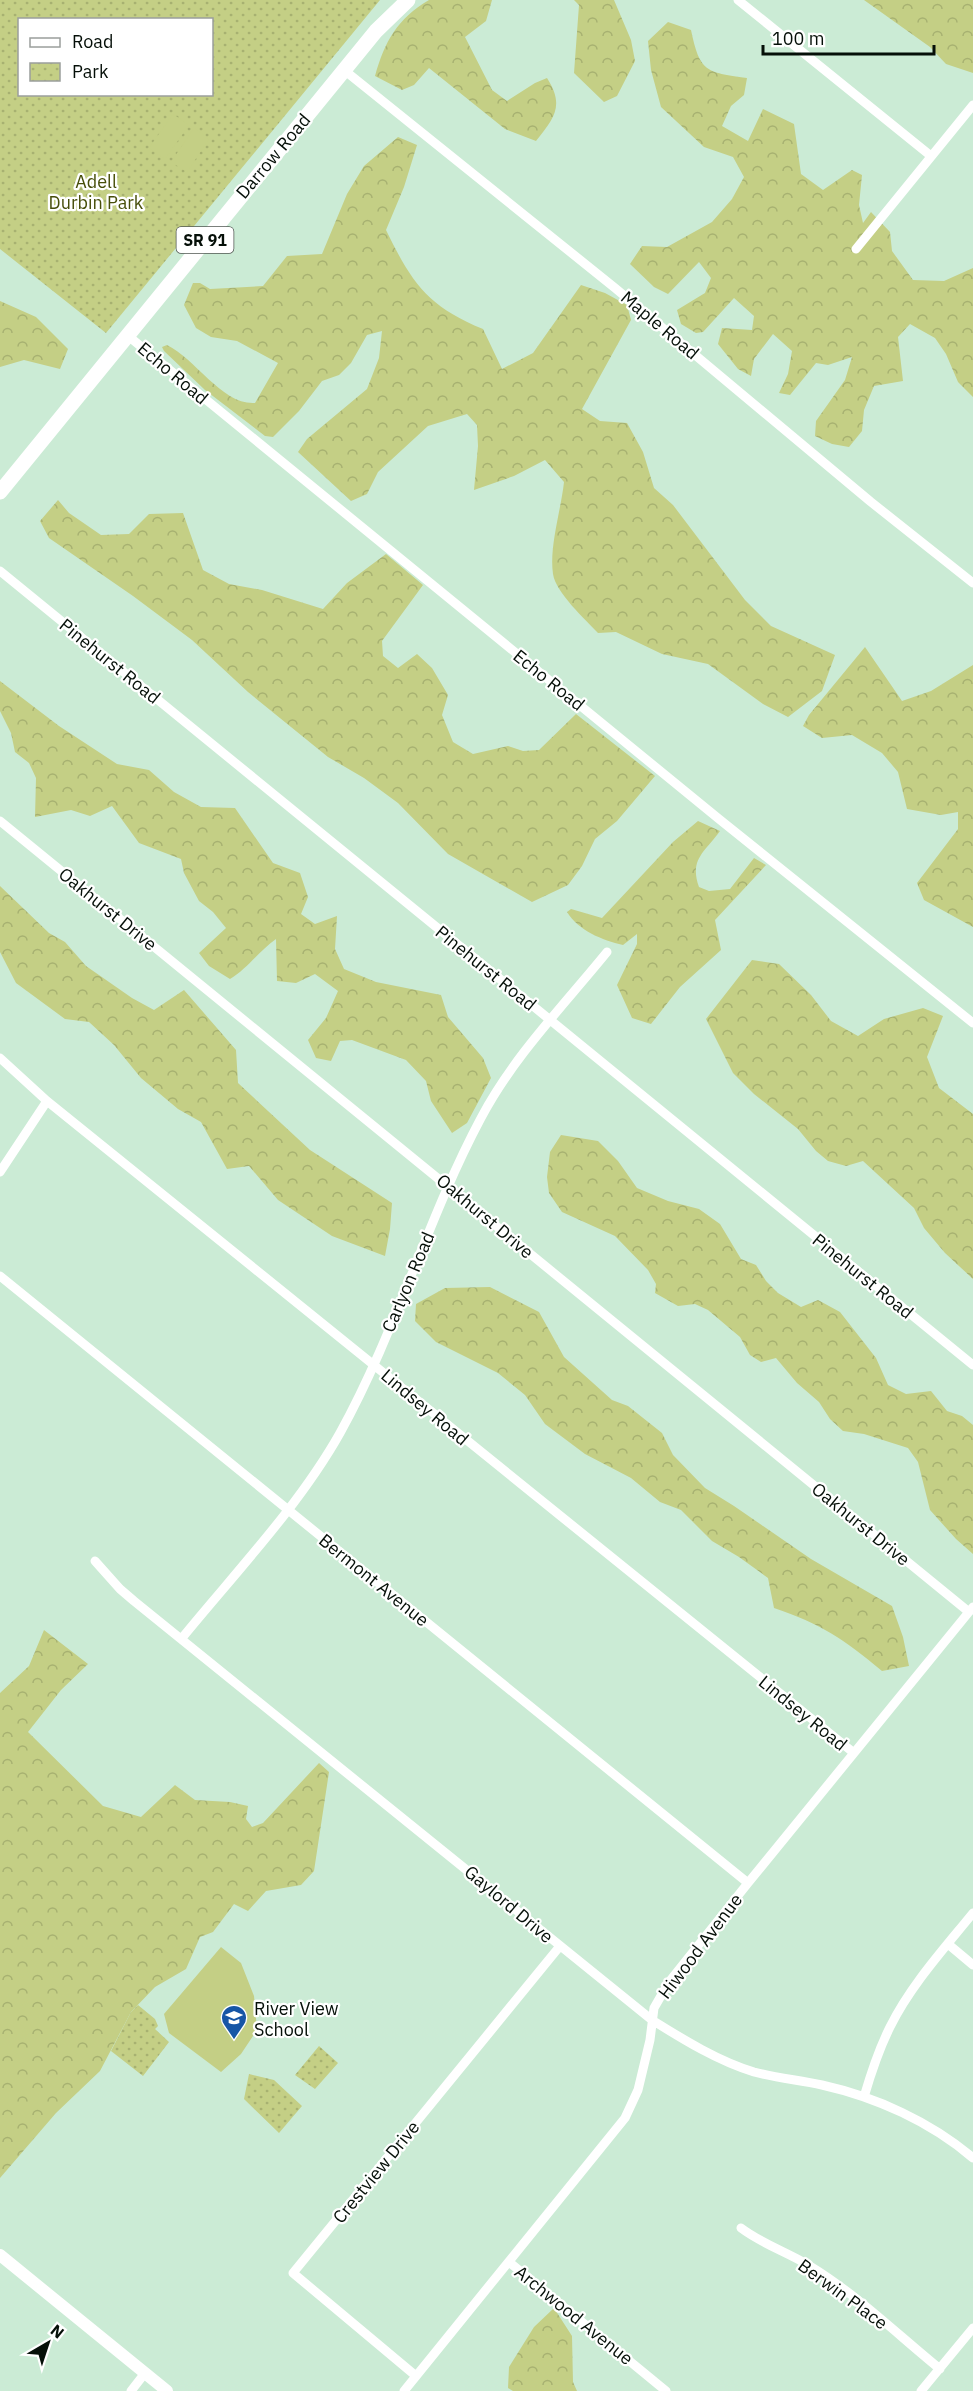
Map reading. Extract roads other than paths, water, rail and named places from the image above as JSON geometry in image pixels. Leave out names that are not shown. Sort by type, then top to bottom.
[{"type":"main road","name":"Darrow Road","points":[[3,488],[376,31],[408,0]]},
{"type":"street","points":[[738,0],[931,156]]},
{"type":"street","name":"Maple Road","points":[[344,70],[615,288],[871,502],[973,583]]},
{"type":"street","points":[[856,249],[973,105]]},
{"type":"street","name":"Echo Road","points":[[127,335],[710,812],[973,1023]]},
{"type":"street","name":"Pinehurst Road","points":[[0,571],[973,1365]]},
{"type":"street","name":"Oakhurst Drive","points":[[0,821],[971,1609]]},
{"type":"street","name":"Carlyon Road","points":[[182,1638],[287,1510],[338,1436],[373,1364],[448,1185],[496,1091],[607,952]]},
{"type":"street","name":"Lindsey Road","points":[[0,1058],[47,1101],[854,1753]]},
{"type":"street","points":[[0,1172],[47,1101]]},
{"type":"street","name":"Bermont Avenue","points":[[0,1276],[747,1883]]},
{"type":"street","name":"Gaylord Drive","points":[[95,1561],[120,1589],[652,2020],[734,2064],[755,2072],[821,2085],[864,2097],[924,2124],[973,2158]]},
{"type":"street","name":"Hiwood Avenue","points":[[404,2391],[625,2118],[638,2090],[650,2040],[654,2008],[669,1982],[971,1609]]},
{"type":"street","points":[[864,2097],[882,2043],[896,2016],[913,1988],[973,1913]]},
{"type":"street","points":[[948,1944],[973,1965]]},
{"type":"street","name":"Crestview Drive","points":[[416,2376],[293,2273],[560,1946]]},
{"type":"street","name":"Berwin Place","points":[[741,2228],[751,2236],[809,2265],[842,2287],[940,2369]]},
{"type":"street","points":[[0,2255],[167,2391]]},
{"type":"street","name":"Archwood Avenue","points":[[509,2262],[666,2391]]},
{"type":"street","points":[[921,2391],[973,2328]]},
{"type":"street","points":[[131,2391],[145,2373]]},
{"type":"place","name":"River View School","points":[[234,2041]]},
{"type":"park label","name":"Adell Durbin Park","points":[[96,192]]}]
